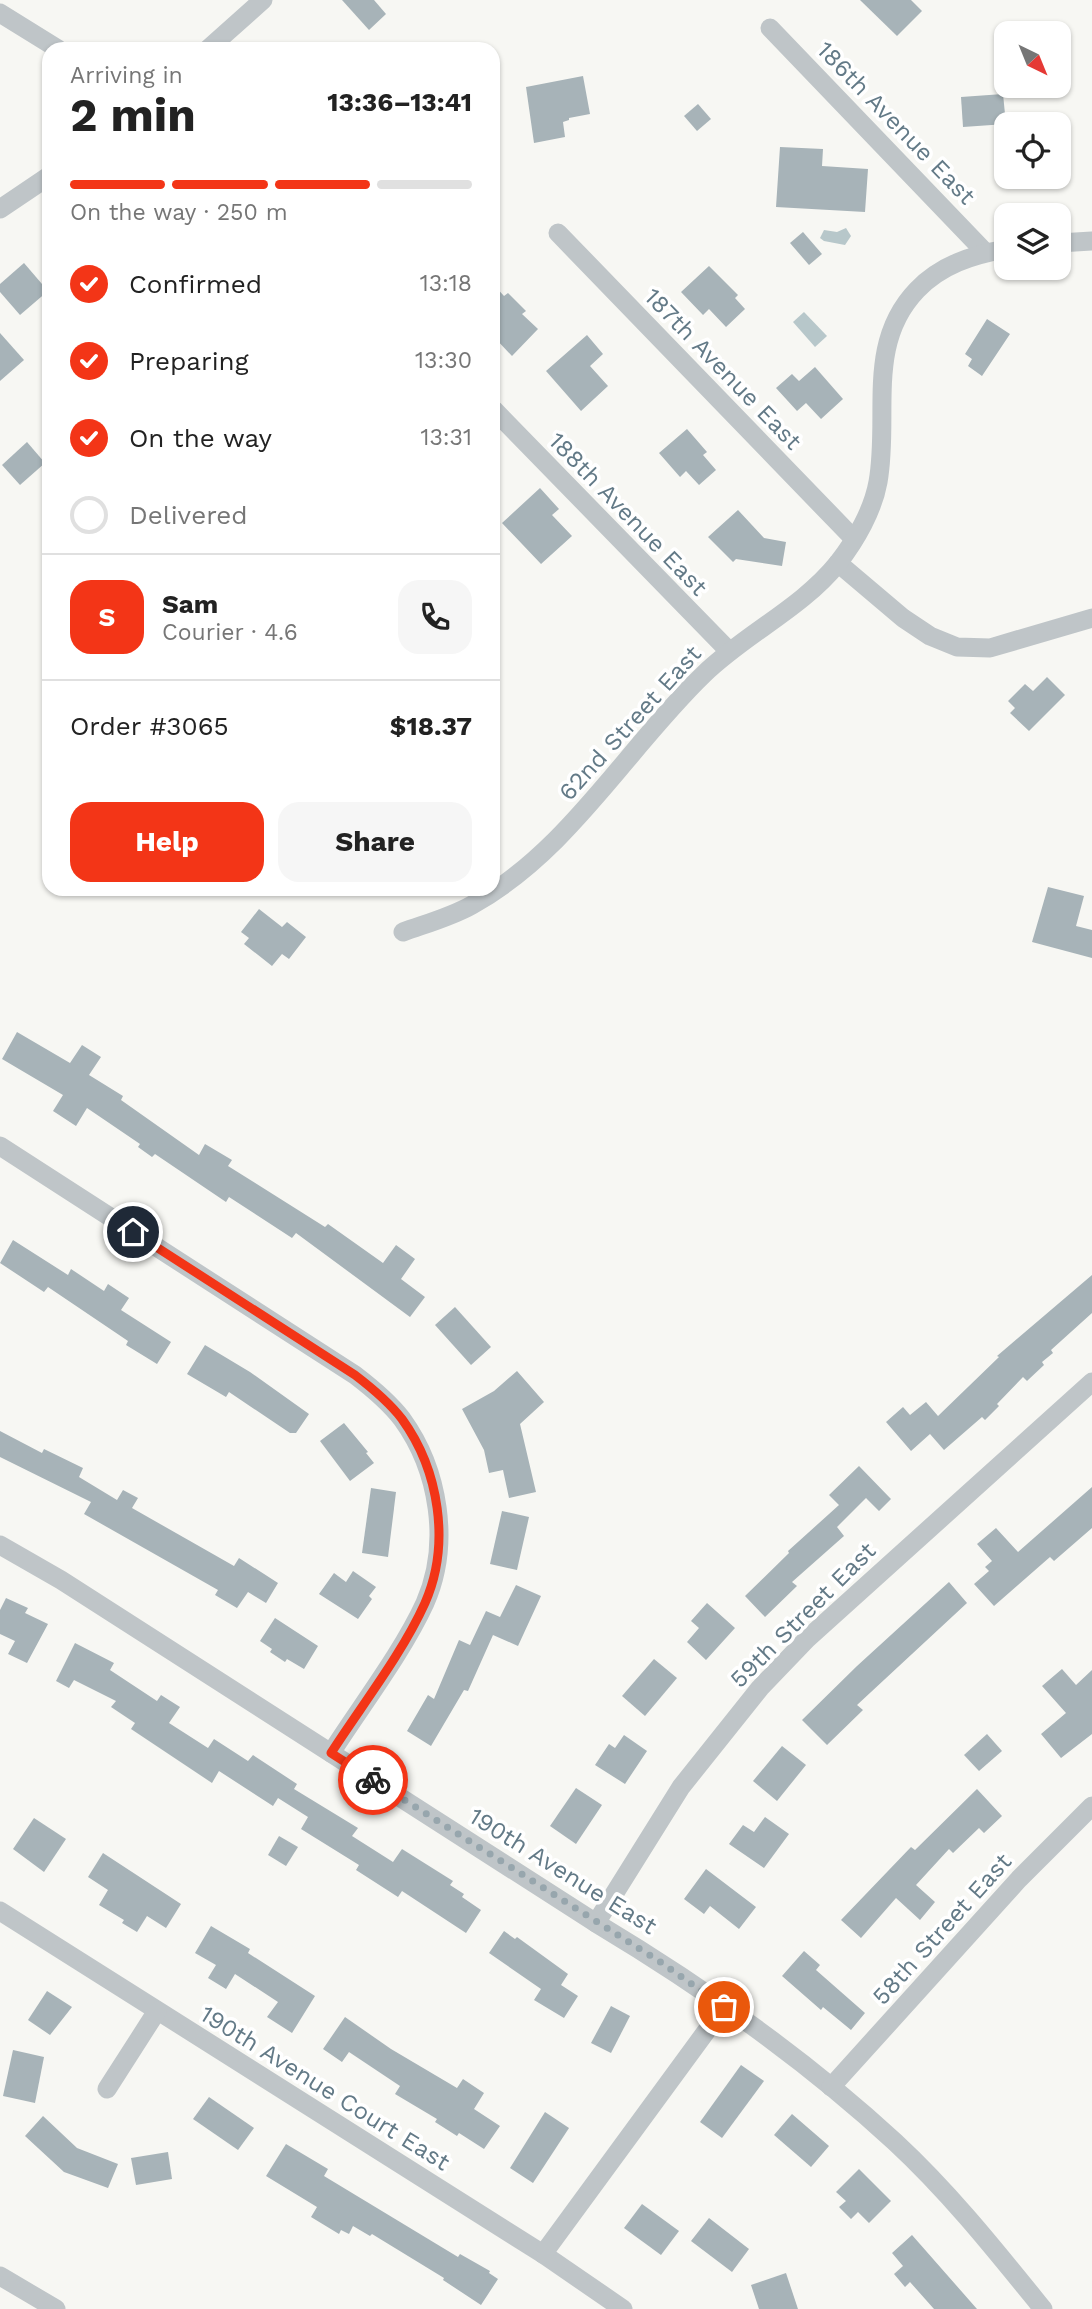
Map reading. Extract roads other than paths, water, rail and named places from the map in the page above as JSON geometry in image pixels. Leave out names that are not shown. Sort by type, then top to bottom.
[{"type":"street","points":[[216,42],[263,0]]},
{"type":"street","points":[[0,13],[47,42]]},
{"type":"street","name":"186th Avenue East","points":[[771,27],[985,252]]},
{"type":"street","points":[[0,209],[42,181]]},
{"type":"street","name":"187th Avenue East","points":[[558,233],[853,539]]},
{"type":"street","points":[[1071,242],[1092,241]]},
{"type":"street","name":"62nd Street East","points":[[500,886],[522,870],[574,821],[674,705],[729,651],[793,605],[838,563],[872,504],[877,485],[881,462],[883,369],[889,333],[896,316],[904,303],[934,275],[953,263],[994,251]]},
{"type":"street","name":"188th Avenue East","points":[[500,416],[729,651]]},
{"type":"street","points":[[838,563],[904,618],[930,636],[957,648],[990,648],[1092,618]]},
{"type":"street","name":"62nd Street East","points":[[403,932],[471,906],[485,896]]},
{"type":"street","points":[[0,1146],[355,1375],[380,1395],[402,1419],[419,1446],[435,1491],[439,1523],[431,1587],[410,1630],[331,1753]]},
{"type":"street","name":"59th Street East","points":[[596,1923],[681,1787],[760,1688],[817,1630],[1092,1382]]},
{"type":"street","name":"190th Avenue East","points":[[0,1545],[61,1580],[659,1961],[724,2007],[831,2087],[896,2143],[960,2209],[1043,2309]]},
{"type":"street","name":"58th Street East","points":[[831,2087],[1019,1879],[1092,1806]]},
{"type":"street","name":"190th Avenue Court East","points":[[0,1911],[543,2254],[623,2309]]},
{"type":"street","points":[[543,2254],[724,2007]]},
{"type":"street","points":[[107,2089],[157,2011]]},
{"type":"street","points":[[0,2276],[56,2309]]}]
